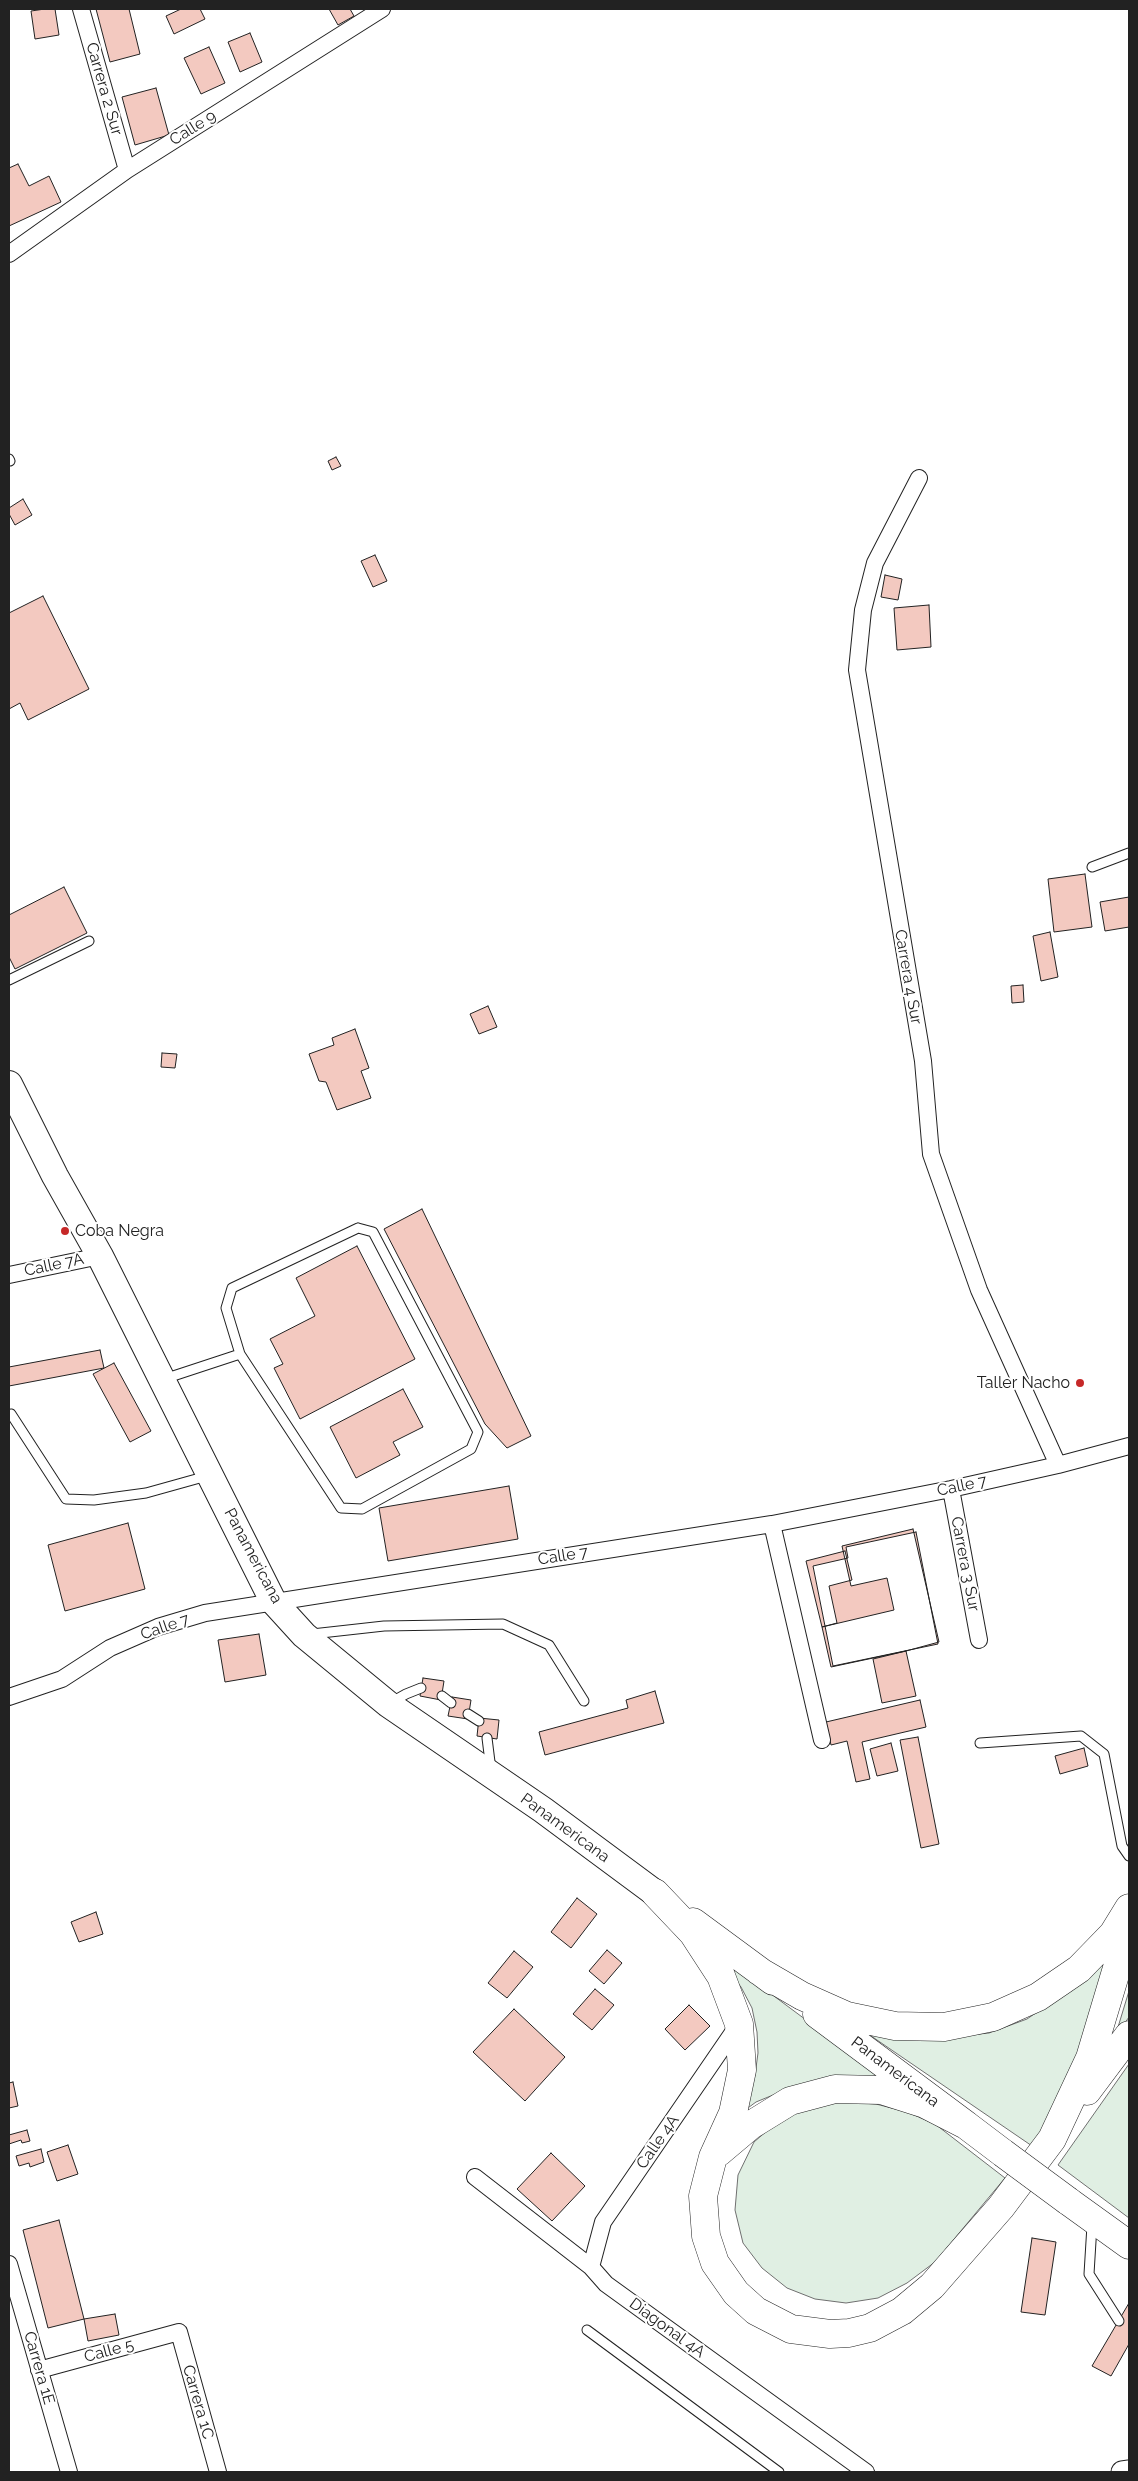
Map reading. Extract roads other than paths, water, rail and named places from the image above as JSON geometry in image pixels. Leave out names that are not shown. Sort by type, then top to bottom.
[{"type":"highway","name":"Panamericana","points":[[655,1894],[966,2125]]},
{"type":"highway","name":"Panamericana","points":[[655,1894],[693,1933],[721,1976],[739,2024],[742,2070],[732,2114],[713,2157],[703,2196],[706,2236],[715,2263],[736,2293],[756,2311],[791,2329],[830,2334],[849,2333],[870,2328],[902,2311],[932,2286],[1001,2208],[1052,2139]]},
{"type":"highway","points":[[759,1971],[802,1996],[847,2016],[895,2026],[944,2026],[993,2017],[1038,1997],[1079,1969],[1113,1934],[1129,1908]]},
{"type":"highway","points":[[1052,2139],[1090,2058],[1129,1928]]},
{"type":"highway","points":[[1052,2139],[1129,2034]]},
{"type":"highway","points":[[713,2157],[751,2126],[790,2101],[835,2089],[881,2090],[925,2104],[966,2125],[1129,2245]]},
{"type":"main road","name":"Panamericana","points":[[9,1084],[55,1176],[100,1256],[273,1601],[304,1635],[388,1704],[543,1810],[655,1894]]},
{"type":"street","name":"Carrera 2 Sur","points":[[81,9],[127,170]]},
{"type":"street","name":"Calle 9","points":[[9,254],[127,170],[382,9]]},
{"type":"street","name":"Carrera 4 Sur","points":[[919,478],[875,563],[864,610],[857,670],[923,1061],[931,1154],[979,1290],[1058,1465]]},
{"type":"street","name":"Calle 7A","points":[[9,1274],[100,1256]]},
{"type":"street","name":"Calle 7","points":[[9,1697],[62,1679],[110,1648],[158,1627],[205,1613],[772,1524],[951,1489],[1058,1465],[1129,1446]]},
{"type":"street","name":"Carrera 3 Sur","points":[[951,1489],[979,1640]]},
{"type":"street","points":[[772,1524],[822,1740]]},
{"type":"street","name":"Calle 4A","points":[[591,2267],[603,2222],[739,2024]]},
{"type":"street","name":"Diagonal 4A","points":[[475,2177],[591,2267],[606,2284],[866,2472]]},
{"type":"street","name":"Carrera 1E","points":[[9,2264],[69,2472]]},
{"type":"street","name":"Calle 5","points":[[39,2370],[179,2332]]},
{"type":"street","name":"Carrera 1C","points":[[179,2332],[218,2472]]},
{"type":"street","points":[[1122,2472],[1129,2471]]},
{"type":"lane","points":[[1092,867],[1129,854]]},
{"type":"lane","points":[[9,980],[89,941]]},
{"type":"lane","points":[[358,1228],[373,1232],[478,1432],[472,1449],[362,1509],[341,1508],[240,1354],[226,1308],[232,1288],[358,1228]]},
{"type":"lane","points":[[162,1380],[240,1354]]},
{"type":"lane","points":[[11,1414],[66,1498],[94,1500],[146,1493],[211,1475]]},
{"type":"lane","points":[[304,1635],[384,1626],[503,1624],[550,1645],[584,1701]]},
{"type":"lane","points":[[388,1704],[421,1688]]},
{"type":"lane","points":[[442,1696],[451,1703]]},
{"type":"lane","points":[[468,1714],[479,1721]]},
{"type":"lane","points":[[980,1743],[1082,1736],[1104,1754],[1122,1846],[1129,1856]]},
{"type":"lane","points":[[488,1738],[492,1776]]},
{"type":"lane","points":[[1092,2218],[1090,2274],[1119,2321]]},
{"type":"lane","points":[[587,2330],[779,2472]]},
{"type":"place","name":"Coba Negra","points":[[65,1231]]},
{"type":"place","name":"Taller Nacho","points":[[1080,1383]]}]
